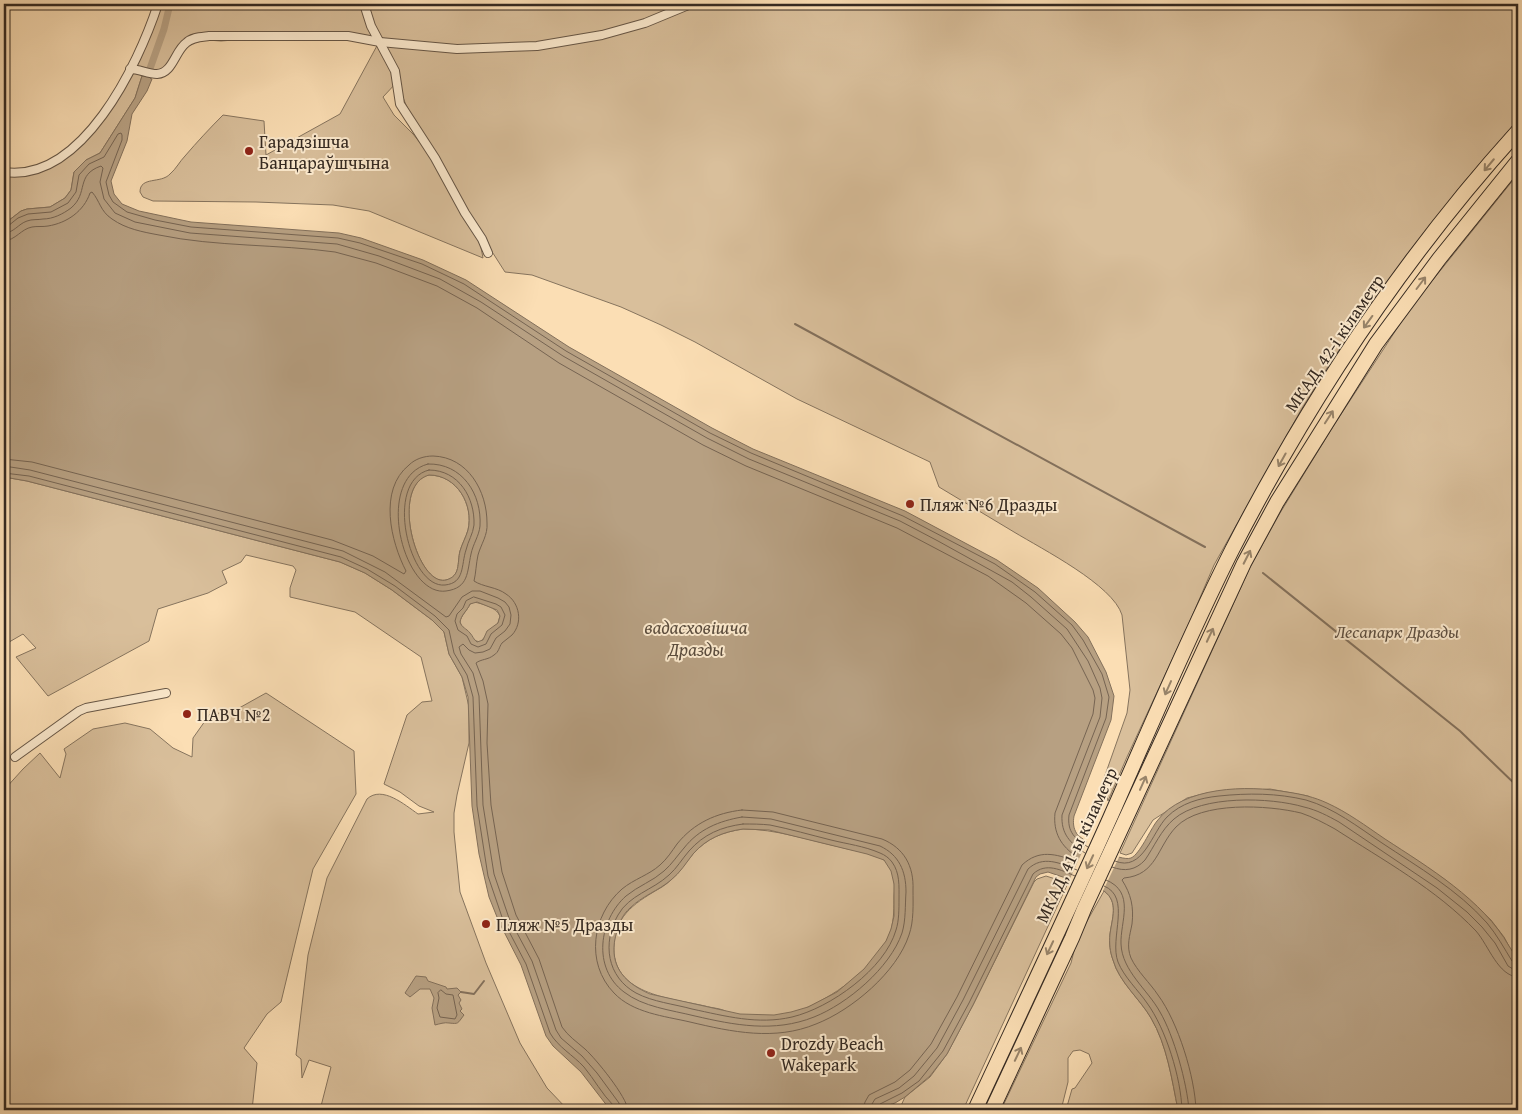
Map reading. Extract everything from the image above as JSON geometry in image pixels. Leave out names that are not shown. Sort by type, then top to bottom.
[{"type":"highway","name":"МКАД, 42-і кіламетр","points":[[1210,595],[1296,434],[1363,329],[1427,239],[1518,131]]},
{"type":"highway","name":"МКАД, 42-і кіламетр","points":[[1226,601],[1277,502],[1376,344],[1439,259],[1518,161]]},
{"type":"highway","name":"МКАД, 41-ы кіламетр","points":[[975,1110],[1210,595]]},
{"type":"highway","name":"МКАД, 41-ы кіламетр","points":[[992,1110],[1226,601]]},
{"type":"street","points":[[4,172],[24,174],[36,170],[62,157],[89,131],[116,97],[133,69],[158,4]]},
{"type":"street","points":[[364,4],[371,26],[395,71],[400,104],[435,158],[465,213],[482,239],[488,253]]},
{"type":"street","points":[[133,69],[158,74],[169,69],[179,50],[187,42],[197,37],[315,35],[348,36],[380,42],[457,49],[537,46],[602,35],[645,23],[691,4]]},
{"type":"street","points":[[15,757],[79,711],[86,708],[166,693]]},
{"type":"green space","points":[[158,4],[691,4],[653,21],[705,4],[1518,4],[1518,120],[1463,183],[1418,241],[1332,360],[1301,410],[1214,565],[1108,801],[1103,781],[1127,713],[1130,690],[1122,615],[1116,604],[1105,592],[1091,580],[1058,558],[939,487],[930,462],[797,399],[695,342],[621,307],[532,275],[505,272],[468,214],[406,105],[397,82],[383,97],[394,115],[413,134],[434,160],[479,237],[483,258],[369,211],[333,205],[153,201],[143,197],[140,192],[143,184],[162,179],[170,174],[223,115],[264,121],[266,155],[340,114],[379,42],[298,35],[221,41],[193,39],[158,74],[131,69],[142,76],[135,98],[100,153],[86,160],[74,172],[71,190],[65,198],[50,207],[21,211],[4,224],[4,154],[9,173],[24,173],[62,157],[116,97]]},
{"type":"green space","name":"Лесапарк Дразды","points":[[1518,174],[1518,963],[1504,937],[1491,920],[1444,879],[1413,858],[1308,796],[1270,789],[1207,793],[1187,798],[1153,820],[1132,853],[1126,855],[1120,853],[1251,565],[1280,513],[1334,425],[1411,307]]},
{"type":"green space","points":[[429,475],[439,476],[455,486],[466,502],[468,511],[468,530],[460,551],[458,568],[451,578],[446,580],[435,578],[425,568],[417,553],[412,534],[409,515],[411,497],[417,483]]},
{"type":"green space","points":[[4,477],[27,481],[340,562],[365,573],[392,590],[432,620],[444,632],[449,654],[462,677],[469,707],[469,743],[454,813],[460,892],[486,963],[520,1043],[547,1088],[568,1110],[320,1110],[331,1067],[309,1060],[302,1078],[301,1059],[296,1055],[308,955],[327,878],[367,799],[373,795],[386,795],[418,814],[434,812],[419,806],[400,792],[384,784],[407,715],[422,702],[432,701],[421,657],[355,612],[290,597],[290,588],[296,570],[293,566],[246,555],[241,562],[222,571],[227,583],[208,593],[158,609],[149,641],[48,696],[16,657],[36,648],[23,634],[4,645]]},
{"type":"green space","points":[[474,602],[492,608],[500,616],[498,623],[480,642],[468,634],[460,622],[470,604]]},
{"type":"green space","points":[[266,693],[354,751],[356,794],[313,869],[281,1002],[267,1014],[244,1048],[257,1063],[252,1110],[4,1110],[4,829],[9,825],[4,812],[4,790],[40,753],[60,778],[66,754],[64,749],[93,729],[125,723],[150,729],[173,748],[192,757],[193,738],[210,714],[232,712]]},
{"type":"green space","points":[[743,829],[780,833],[868,853],[888,863],[894,876],[891,930],[886,943],[878,955],[844,986],[806,1008],[817,1110],[727,1012],[645,991],[632,984],[622,974],[616,961],[615,934],[623,917],[629,910],[671,880],[698,848],[722,834]]},
{"type":"green space","points":[[1046,876],[1068,883],[963,1110],[899,1110],[905,1097],[930,1077],[947,1054],[1034,882]]},
{"type":"green space","points":[[1104,891],[1109,895],[1113,905],[1110,934],[1112,957],[1120,976],[1157,1028],[1168,1063],[1178,1110],[1066,1110],[1072,1089],[1075,1088],[1092,1063],[1089,1054],[1080,1050],[1073,1051],[1068,1058],[1068,1082],[1061,1110],[1001,1110],[1071,963],[1077,939]]},
{"type":"water","name":"вадасховішча Дразды","points":[[142,76],[152,79],[147,91],[132,114],[127,141],[111,181],[114,194],[122,204],[139,211],[191,222],[339,233],[361,238],[423,260],[466,280],[569,347],[712,428],[753,449],[905,511],[997,560],[1038,588],[1075,622],[1088,637],[1106,672],[1114,696],[1111,720],[1073,823],[1077,834],[1094,846],[1119,857],[1131,858],[1141,847],[1157,821],[1168,809],[1183,801],[1217,791],[1236,789],[1271,790],[1307,796],[1334,807],[1436,873],[1470,899],[1485,914],[1498,929],[1517,961],[1519,968],[1518,1110],[1178,1110],[1168,1063],[1157,1028],[1120,976],[1110,951],[1112,900],[1104,891],[1048,872],[1036,877],[947,1054],[930,1076],[895,1103],[874,1110],[612,1110],[581,1072],[553,1046],[546,1036],[521,965],[499,922],[489,897],[479,854],[472,806],[468,697],[462,677],[449,654],[444,632],[432,620],[392,590],[365,573],[340,562],[27,481],[4,477],[4,224],[21,211],[50,207],[65,198],[71,190],[74,172],[86,160],[100,153],[135,98]],"holes":[[[429,475],[439,476],[455,486],[466,502],[468,511],[468,530],[460,551],[458,568],[454,575],[446,580],[435,578],[425,568],[417,553],[412,534],[409,515],[411,497],[417,483]],[[477,602],[497,610],[500,616],[498,623],[487,631],[483,640],[477,642],[460,622],[470,604]],[[736,830],[769,830],[867,854],[884,860],[891,871],[894,884],[894,916],[886,941],[864,969],[837,992],[808,1007],[774,1015],[740,1014],[650,994],[632,984],[619,970],[614,953],[614,942],[619,925],[628,910],[674,877],[698,848],[722,834]]]},
{"type":"water","points":[[416,976],[426,977],[428,981],[447,989],[457,988],[461,992],[458,995],[461,1000],[459,1003],[462,1009],[460,1011],[464,1015],[459,1022],[435,1025],[432,1008],[434,998],[430,989],[420,989],[410,997],[405,993]]},
{"type":"pier","points":[[1088,839],[1120,855],[1102,893],[1069,881]]},
{"type":"waterway","points":[[147,77],[164,29],[170,4]]},
{"type":"waterway","points":[[795,324],[1205,547]]},
{"type":"waterway","points":[[1263,573],[1460,731],[1518,787]]},
{"type":"waterway","points":[[461,992],[474,994],[484,981]]},
{"type":"place","name":"Гарадзішча Банцараўшчына","points":[[249,151]]},
{"type":"place","name":"Пляж №6 Дразды","points":[[910,504]]},
{"type":"place","name":"ПАВЧ №2","points":[[187,714]]},
{"type":"place","name":"Пляж №5 Дразды","points":[[486,924]]},
{"type":"place","name":"Drozdy Beach Wakepark","points":[[771,1053]]}]
